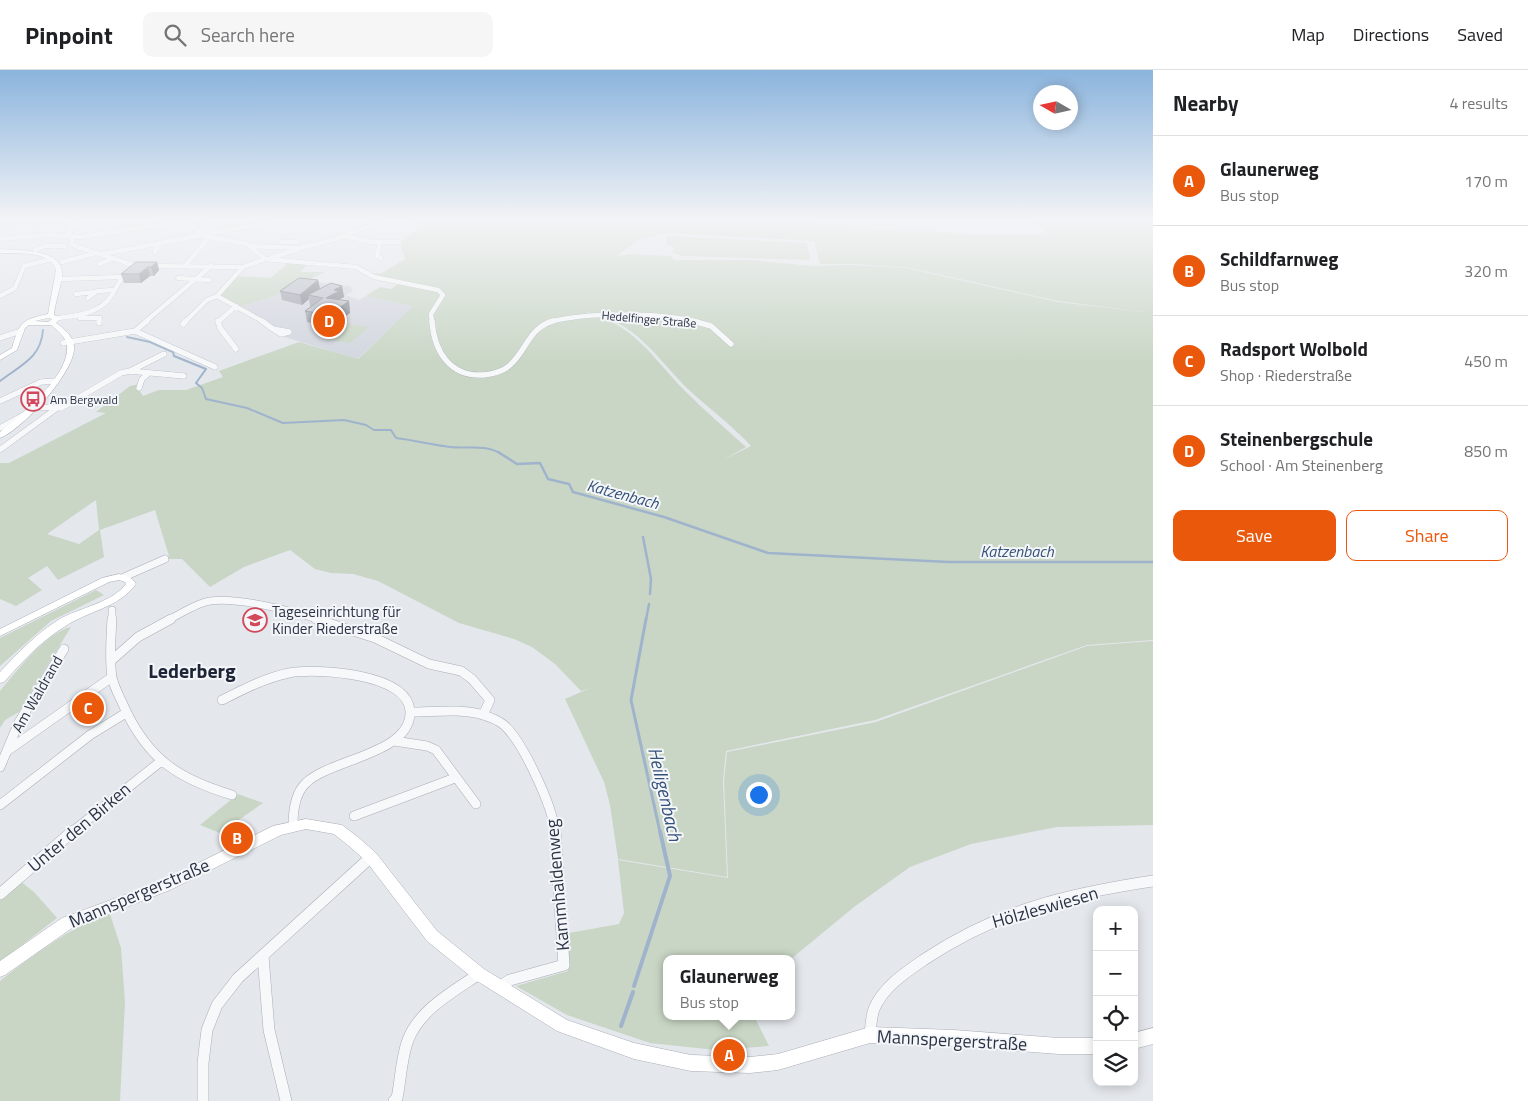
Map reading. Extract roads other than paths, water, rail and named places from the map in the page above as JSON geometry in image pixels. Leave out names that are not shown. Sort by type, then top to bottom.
[{"type":"main road","points":[[0,436],[32,409],[35,402],[53,381],[70,356],[66,342],[53,319],[52,304],[60,279],[60,270],[57,266]]},
{"type":"main road","points":[[0,358],[15,348],[23,326],[39,317],[52,304]]},
{"type":"main road","points":[[39,317],[53,319]]},
{"type":"main road","points":[[44,325],[53,319]]},
{"type":"main road","points":[[30,323],[44,325],[66,342]]},
{"type":"main road","points":[[0,633],[100,583],[124,577],[131,584],[121,595],[58,625],[29,648],[0,680]]},
{"type":"main road","name":"Mannspergerstraße","points":[[0,970],[67,923],[166,886],[263,836],[293,826],[322,825],[336,829],[371,857],[432,936],[479,974],[563,1026],[634,1051],[692,1063],[750,1064],[778,1062],[846,1040],[870,1035],[954,1038],[1059,1046],[1093,1046]]},
{"type":"main road","points":[[1138,1040],[1153,1036]]},
{"type":"street","points":[[0,296],[15,288],[21,269],[24,266]]},
{"type":"street","points":[[75,316],[106,302],[124,275],[136,266]]},
{"type":"street","points":[[66,342],[136,331],[210,266]]},
{"type":"street","points":[[214,266],[243,267]]},
{"type":"street","name":"Hedelfinger Straße","points":[[346,266],[356,267],[374,277],[432,288],[442,292],[442,298],[431,314],[440,355],[455,371],[470,375],[492,374],[508,367],[526,340],[544,324],[588,315],[663,319],[709,325],[731,344]]},
{"type":"street","points":[[183,324],[207,300],[216,296],[243,267]]},
{"type":"street","points":[[60,279],[124,275]]},
{"type":"street","points":[[178,278],[210,280]]},
{"type":"street","points":[[76,294],[114,290]]},
{"type":"street","points":[[88,298],[97,292]]},
{"type":"street","points":[[216,296],[246,310],[273,329]]},
{"type":"street","points":[[236,306],[218,321],[220,328],[236,349]]},
{"type":"street","points":[[53,319],[75,316],[100,318],[99,323]]},
{"type":"street","points":[[0,338],[21,331]]},
{"type":"street","points":[[136,331],[215,366]]},
{"type":"street","points":[[0,428],[32,409],[66,406],[114,376],[130,371],[164,354]]},
{"type":"street","points":[[130,371],[184,376]]},
{"type":"street","points":[[140,388],[142,379],[148,374]]},
{"type":"street","points":[[0,401],[35,384],[53,381]]},
{"type":"street","points":[[2,450],[57,408]]},
{"type":"street","points":[[124,577],[165,559]]},
{"type":"street","points":[[112,660],[138,637],[160,624],[208,602],[225,600],[298,613],[344,627],[375,638],[429,664],[461,672],[472,679],[490,700],[482,715]]},
{"type":"street","points":[[112,610],[112,677],[126,712],[141,738],[160,762],[188,780],[232,795]]},
{"type":"street","name":"Am Waldrand","points":[[0,766],[19,722],[64,649]]},
{"type":"street","points":[[222,700],[272,677],[303,671],[325,671],[374,681],[396,689],[405,697],[410,712],[408,721],[394,741],[375,752],[326,769],[306,782],[293,816],[293,826]]},
{"type":"street","points":[[5,753],[112,677]]},
{"type":"street","name":"Kammhaldenweg","points":[[410,712],[459,711],[482,715],[505,726],[544,792],[555,829],[564,965],[510,980],[499,987]]},
{"type":"street","points":[[0,805],[90,735],[126,712]]},
{"type":"street","points":[[394,741],[427,746],[436,750],[476,804]]},
{"type":"street","name":"Unter den Birken","points":[[0,894],[100,808],[160,762]]},
{"type":"street","points":[[354,816],[455,778]]},
{"type":"street","points":[[203,1101],[203,1063],[207,1030],[217,1005],[238,978],[371,857]]},
{"type":"street","name":"Hölzleswiesen","points":[[870,1035],[874,1008],[884,992],[912,968],[955,940],[997,919],[1051,902],[1122,885],[1153,881]]},
{"type":"street","points":[[263,956],[270,1030],[286,1101]]},
{"type":"street","points":[[394,1101],[397,1098],[409,1039],[421,1020],[445,998],[479,974]]},
{"type":"waterway","points":[[0,381],[29,360],[38,348],[43,330]]},
{"type":"waterway","name":"Katzenbach","points":[[127,337],[150,342],[173,352],[174,356],[206,369],[196,383],[202,388],[206,399],[247,408],[283,423],[344,420],[366,425],[374,430],[391,430],[396,438],[450,447],[476,447],[498,452]]},
{"type":"waterway","name":"Katzenbach","points":[[498,452],[517,464],[540,463],[548,479],[569,484],[573,492],[664,517],[768,553],[948,562],[1153,562]]},
{"type":"waterway","name":"Heiligenbach","points":[[643,537],[651,579],[650,594]]},
{"type":"waterway","name":"Heiligenbach","points":[[646,620],[649,604]]},
{"type":"waterway","name":"Heiligenbach","points":[[646,619],[631,700],[660,832]]},
{"type":"waterway","name":"Heiligenbach","points":[[634,986],[670,876],[660,831]]},
{"type":"waterway","name":"Heiligenbach","points":[[621,1026],[633,992]]},
{"type":"place","name":"Steinenbergschule","points":[[329,321]]},
{"type":"place","name":"Am Bergwald","points":[[33,399]]},
{"type":"place","name":"Tageseinrichtung für Kinder Riederstraße","points":[[255,620]]},
{"type":"place","name":"Radsport Wolbold","points":[[88,708]]},
{"type":"place","name":"Schildfarnweg","points":[[237,838]]},
{"type":"place","name":"Glaunerweg","points":[[729,1055]]},
{"type":"district","name":"Lederberg","points":[[192,670]]}]
